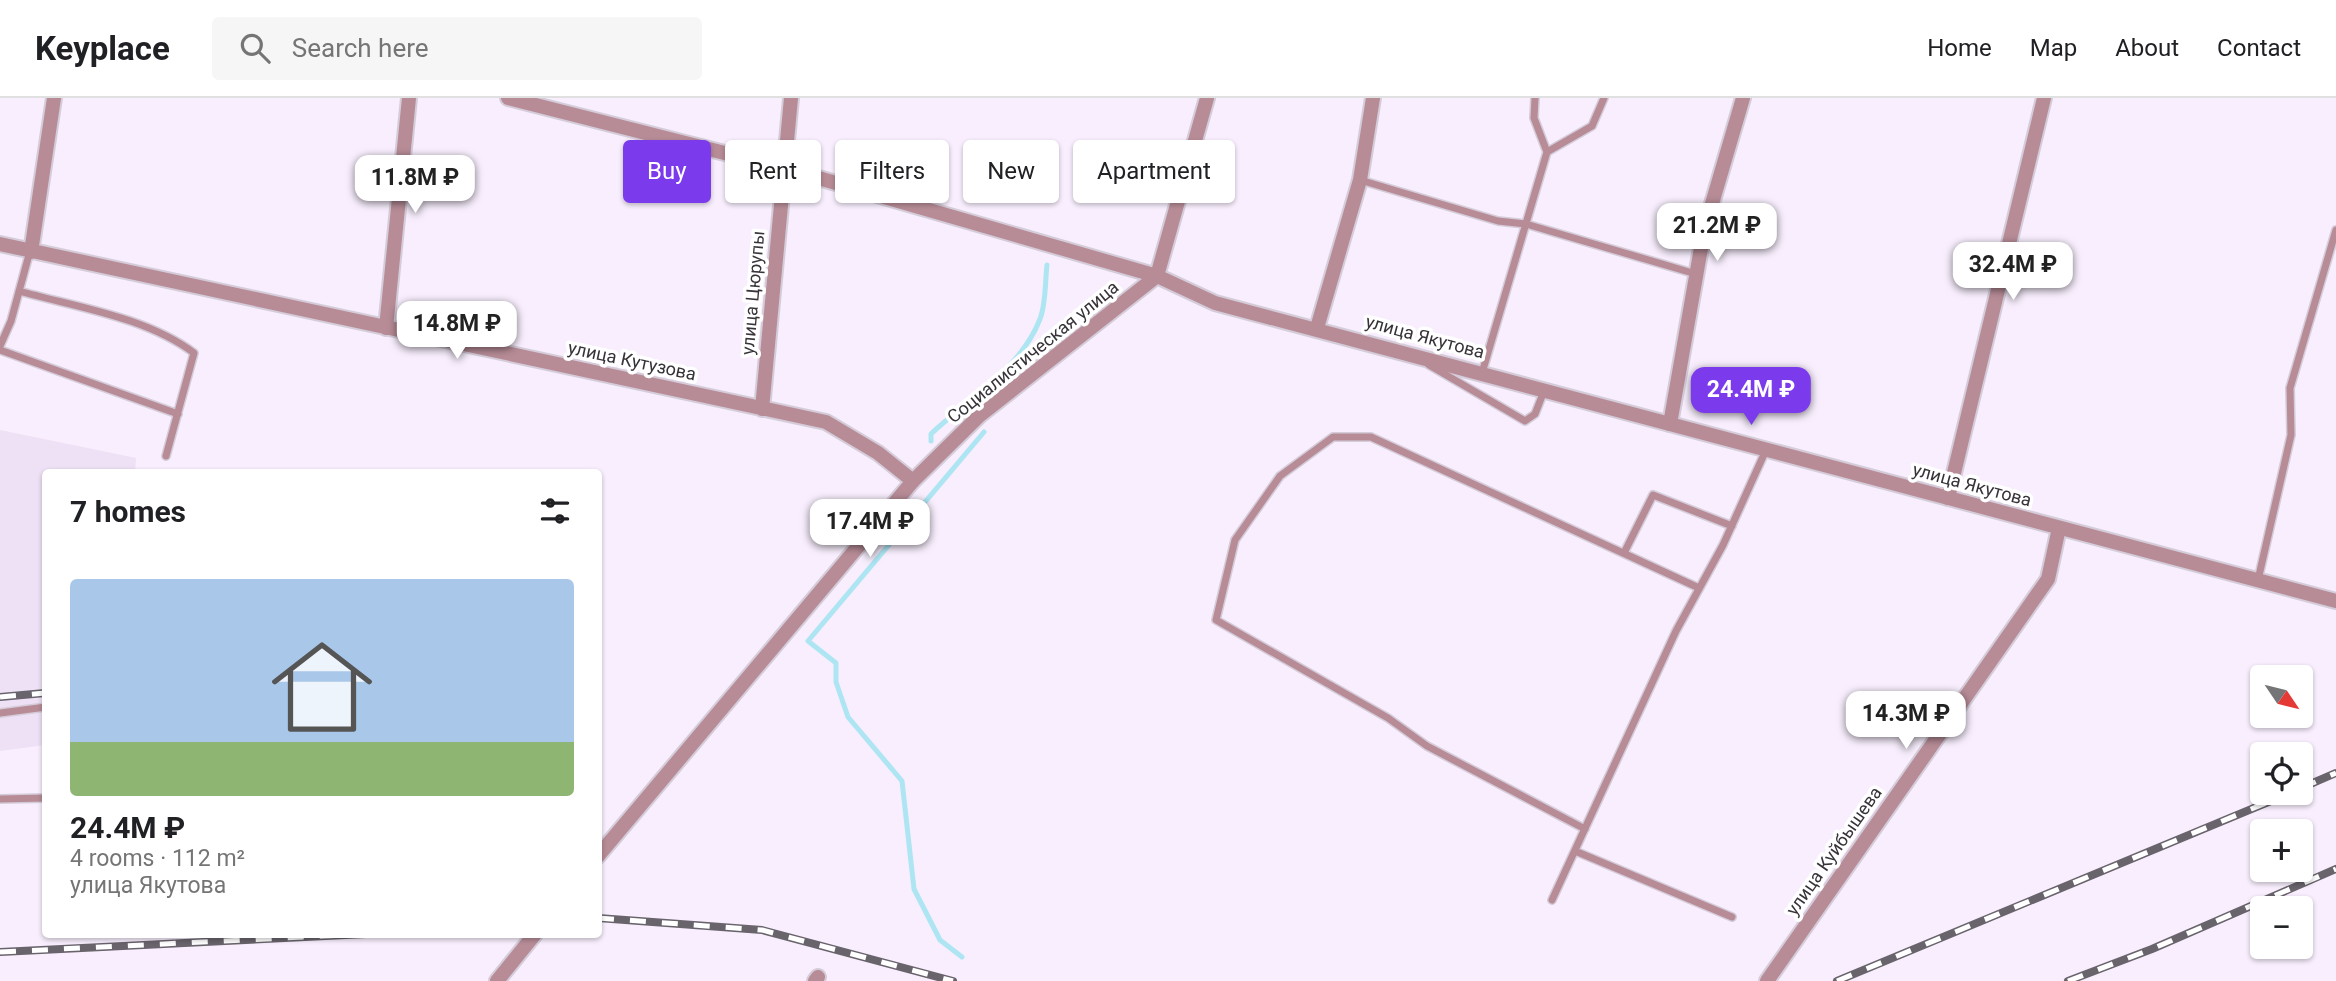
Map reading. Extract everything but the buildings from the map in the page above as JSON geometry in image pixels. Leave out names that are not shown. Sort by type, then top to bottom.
[{"type":"street","points":[[30,251],[54,98]]},
{"type":"street","points":[[386,328],[410,98]]},
{"type":"street","name":"улица Якутова","points":[[508,98],[725,153]]},
{"type":"street","name":"улица Цюрупы","points":[[787,140],[791,98]]},
{"type":"street","points":[[1157,276],[1206,98]]},
{"type":"street","points":[[1317,328],[1360,180],[1373,98]]},
{"type":"street","points":[[1670,424],[1704,231],[1743,98]]},
{"type":"street","points":[[1948,498],[2044,98]]},
{"type":"street","name":"улица Якутова","points":[[821,179],[1157,276],[1215,303],[2336,601]]},
{"type":"street","name":"улица Цюрупы","points":[[762,409],[781,203]]},
{"type":"street","name":"улица Кутузова","points":[[0,244],[826,422],[878,453],[913,481]]},
{"type":"street","name":"Социалистическая улица","points":[[602,851],[913,481],[979,416],[1157,276]]},
{"type":"street","name":"улица Куйбышева","points":[[1767,981],[2048,579],[2059,528]]},
{"type":"street","points":[[497,981],[532,938]]},
{"type":"lane","points":[[1482,373],[1547,152],[1534,118],[1535,98]]},
{"type":"lane","points":[[1547,152],[1592,126],[1604,99],[1595,98]]},
{"type":"lane","points":[[1360,180],[1498,221],[1526,224],[1697,275]]},
{"type":"lane","points":[[2258,580],[2291,435],[2290,388],[2336,230]]},
{"type":"lane","points":[[30,251],[0,348],[178,414]]},
{"type":"lane","points":[[19,291],[133,324],[178,341],[194,353],[166,456]]},
{"type":"lane","points":[[1409,353],[1525,421],[1535,414],[1545,390]]},
{"type":"lane","points":[[1585,829],[1427,746],[1388,718],[1216,620],[1236,540],[1280,476],[1333,437],[1371,437],[1699,588]]},
{"type":"lane","points":[[1552,900],[1676,631],[1732,526],[1766,450]]},
{"type":"lane","points":[[1624,553],[1653,495],[1732,526]]},
{"type":"lane","points":[[0,713],[42,708]]},
{"type":"lane","points":[[0,799],[42,798]]},
{"type":"lane","points":[[1575,850],[1732,916]]},
{"type":"shaded area","points":[[0,430],[136,458],[135,469],[42,469],[42,745],[0,751]]},
{"type":"waterway","points":[[931,441],[931,434],[1007,368],[1031,337],[1043,307],[1047,265]]},
{"type":"waterway","points":[[962,957],[940,940],[914,889],[902,781],[848,717],[836,682],[836,663],[808,641],[984,432]]},
{"type":"railway","points":[[0,697],[42,693]]},
{"type":"railway","points":[[2313,783],[2336,773]]},
{"type":"railway","points":[[1837,981],[2261,805]]},
{"type":"railway","points":[[2068,981],[2152,949],[2336,869]]},
{"type":"railway","points":[[602,918],[762,930],[953,981]]},
{"type":"railway","points":[[0,952],[285,938]]}]
